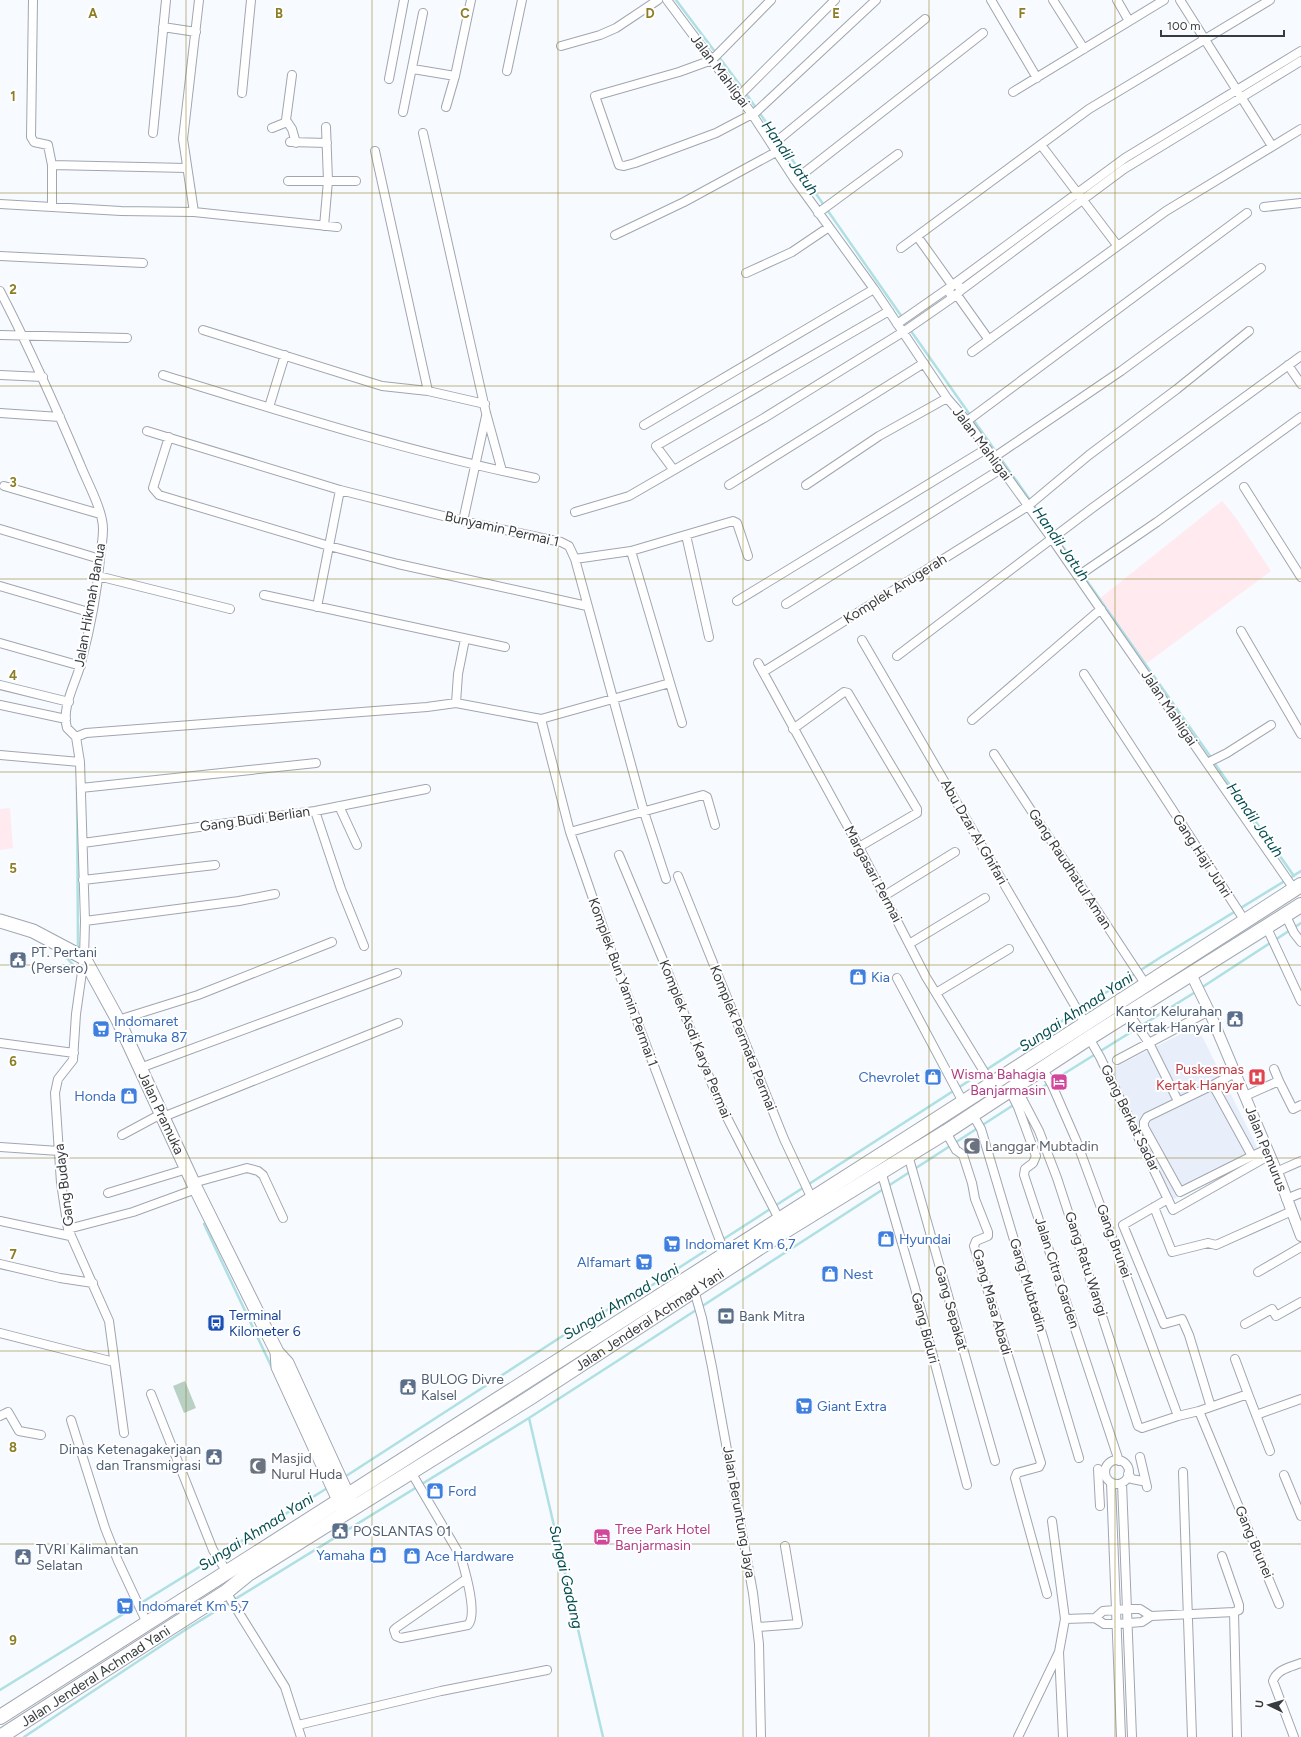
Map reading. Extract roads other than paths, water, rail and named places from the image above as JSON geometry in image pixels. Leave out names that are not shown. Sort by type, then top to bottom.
[{"type":"highway","name":"Jalan Jenderal Achmad Yani","points":[[0,1737],[104,1670],[228,1595],[248,1574],[342,1494],[413,1477],[531,1397],[694,1290],[854,1180],[958,1092],[988,1078],[1080,1014],[1140,976],[1295,885]]},
{"type":"highway","name":"Jalan Jenderal Achmad Yani","points":[[0,1717],[227,1572],[342,1494],[722,1245],[779,1219],[812,1199],[854,1180],[881,1171],[912,1165],[1048,1077],[1092,1044],[1135,1023],[1191,974],[1270,936],[1290,923],[1301,905]]},
{"type":"highway","points":[[108,1648],[117,1662]]},
{"type":"highway","points":[[94,1657],[104,1670]]},
{"type":"main road","points":[[0,921],[33,931],[84,958]]},
{"type":"main road","name":"Jalan Pramuka","points":[[84,958],[118,1020],[194,1186],[277,1352],[287,1362],[342,1494]]},
{"type":"street","points":[[33,0],[31,137],[34,142],[48,145],[52,165],[52,206]]},
{"type":"street","points":[[153,133],[166,0]]},
{"type":"street","points":[[194,212],[183,139],[199,0]]},
{"type":"street","points":[[242,93],[250,0]]},
{"type":"street","points":[[389,79],[404,0]]},
{"type":"street","points":[[446,106],[455,76],[471,0]]},
{"type":"street","points":[[508,71],[522,0]]},
{"type":"street","points":[[561,46],[600,35],[616,28],[658,0]]},
{"type":"street","name":"Jalan Mahligai","points":[[667,0],[716,56],[757,111],[777,144],[823,209],[829,227],[874,289],[947,398],[970,418],[986,449],[996,456],[1001,469],[1031,504],[1081,574],[1101,608],[1207,763],[1284,874],[1295,885]]},
{"type":"street","points":[[771,0],[716,56],[679,72],[595,96],[619,165],[624,166],[635,163],[716,133],[757,111],[876,0]]},
{"type":"street","points":[[743,92],[835,0]]},
{"type":"street","points":[[991,0],[1037,78]]},
{"type":"street","points":[[1053,0],[1084,49]]},
{"type":"street","points":[[1117,0],[1129,21]]},
{"type":"street","points":[[1014,92],[1164,0]]},
{"type":"street","points":[[1180,0],[1272,146]]},
{"type":"street","points":[[901,248],[1089,109],[1270,0]]},
{"type":"street","points":[[403,112],[413,69],[423,13]]},
{"type":"street","points":[[616,235],[684,202],[777,144],[925,19]]},
{"type":"street","points":[[163,27],[196,32]]},
{"type":"street","points":[[800,177],[983,33]]},
{"type":"street","points":[[898,324],[952,285],[1080,197],[1124,169],[1170,136],[1237,91],[1301,51]]},
{"type":"street","points":[[1170,136],[1242,98],[1301,61]]},
{"type":"street","points":[[413,69],[455,76]]},
{"type":"street","points":[[292,75],[286,120],[292,129],[293,142],[327,143]]},
{"type":"street","points":[[272,128],[287,122]]},
{"type":"street","points":[[324,226],[328,181],[326,127]]},
{"type":"street","points":[[972,352],[1117,245],[1166,211],[1301,129]]},
{"type":"street","points":[[423,133],[486,409],[502,471]]},
{"type":"street","points":[[1041,144],[1117,245]]},
{"type":"street","points":[[375,151],[428,391]]},
{"type":"street","points":[[823,209],[898,154]]},
{"type":"street","points":[[52,165],[187,168]]},
{"type":"street","points":[[288,181],[356,181]]},
{"type":"street","points":[[575,512],[628,496],[764,418],[903,332],[957,294],[1080,197]]},
{"type":"street","points":[[1264,207],[1301,203]]},
{"type":"street","points":[[0,204],[121,211],[194,212],[337,227]]},
{"type":"street","points":[[970,418],[1247,213]]},
{"type":"street","points":[[746,273],[792,252],[829,227]]},
{"type":"street","points":[[917,236],[952,285],[959,286],[957,294],[989,340]]},
{"type":"street","points":[[0,256],[143,263]]},
{"type":"street","points":[[996,456],[1122,371],[1262,268]]},
{"type":"street","points":[[644,425],[874,289]]},
{"type":"street","name":"Jalan Hikmah Banua","points":[[0,291],[43,377],[100,514],[103,528],[98,576],[92,613],[81,666],[69,702],[66,719]]},
{"type":"street","points":[[673,469],[656,446],[889,311]]},
{"type":"street","points":[[203,330],[382,386],[428,391],[486,409]]},
{"type":"street","name":"Komplek Anugerah","points":[[763,672],[1031,504],[1089,455],[1177,389],[1249,331]]},
{"type":"street","points":[[0,335],[126,338]]},
{"type":"street","points":[[269,407],[285,355]]},
{"type":"street","points":[[897,656],[1054,537],[1301,356]]},
{"type":"street","points":[[729,485],[924,363]]},
{"type":"street","points":[[1288,365],[1301,384]]},
{"type":"street","points":[[0,376],[43,377]]},
{"type":"street","points":[[163,376],[476,465],[535,478]]},
{"type":"street","points":[[806,485],[879,436],[947,398]]},
{"type":"street","points":[[463,521],[476,465],[486,409]]},
{"type":"street","points":[[0,413],[60,417]]},
{"type":"street","points":[[1081,574],[1157,522],[1301,417]]},
{"type":"street","name":"Bunyamin Permai 1","points":[[147,431],[340,490],[463,521],[561,542],[569,546],[575,559],[644,812],[666,879]]},
{"type":"street","points":[[169,437],[153,488],[159,495],[329,546],[398,564],[587,606]]},
{"type":"street","points":[[737,601],[986,449]]},
{"type":"street","points":[[786,604],[1001,469]]},
{"type":"street","points":[[4,486],[100,514]]},
{"type":"street","points":[[1244,487],[1301,577]]},
{"type":"street","points":[[317,606],[340,490]]},
{"type":"street","points":[[575,559],[631,551],[733,521],[736,522],[748,556]]},
{"type":"street","points":[[0,529],[100,559]]},
{"type":"street","points":[[686,535],[709,636]]},
{"type":"street","points":[[631,551],[682,723]]},
{"type":"street","points":[[98,576],[230,609]]},
{"type":"street","points":[[0,586],[92,613]]},
{"type":"street","points":[[264,595],[505,647]]},
{"type":"street","points":[[972,720],[1101,608]]},
{"type":"street","points":[[1241,631],[1301,734]]},
{"type":"street","points":[[456,703],[458,674],[465,639]]},
{"type":"street","name":"Abu Dzar Al Ghifari","points":[[862,640],[1080,1014]]},
{"type":"street","points":[[0,643],[81,666]]},
{"type":"street","name":"Margasari Permai","points":[[758,663],[859,847],[936,993],[988,1078]]},
{"type":"street","name":"Gang Haji Juhri","points":[[1084,674],[1242,917]]},
{"type":"street","points":[[76,736],[86,733],[427,707],[456,703],[541,719],[670,683]]},
{"type":"street","points":[[0,685],[69,702]]},
{"type":"street","points":[[794,729],[844,692],[848,693],[917,809],[917,813],[859,847]]},
{"type":"street","points":[[0,705],[66,719],[67,728],[76,736],[80,762],[83,843],[85,921],[84,958]]},
{"type":"street","name":"Komplek Bun Yamin Permai 1","points":[[541,719],[570,832],[617,968],[722,1245]]},
{"type":"street","points":[[1207,763],[1271,725]]},
{"type":"street","name":"Gang Raudhatul Aman","points":[[994,754],[1140,976]]},
{"type":"street","points":[[0,755],[80,762]]},
{"type":"street","points":[[81,788],[316,764]]},
{"type":"street","name":"Gang Budi Berlian","points":[[83,843],[315,811],[426,789]]},
{"type":"street","points":[[570,832],[705,795],[707,797],[715,825]]},
{"type":"street","points":[[339,806],[357,845]]},
{"type":"street","points":[[315,811],[341,889],[364,946]]},
{"type":"street","points":[[884,896],[955,852]]},
{"type":"street","name":"Komplek Asdi Karya Permai","points":[[619,855],[663,960],[718,1102],[779,1219]]},
{"type":"street","points":[[84,880],[215,864]]},
{"type":"street","name":"Komplek Permata Permai","points":[[678,876],[784,1139],[812,1199]]},
{"type":"street","points":[[85,921],[238,901],[275,894]]},
{"type":"street","points":[[909,944],[984,898]]},
{"type":"street","points":[[1290,923],[1301,942]]},
{"type":"street","points":[[1270,936],[1301,1001]]},
{"type":"street","points":[[118,1020],[198,995],[332,942]]},
{"type":"street","points":[[936,993],[1009,949]]},
{"type":"street","name":"Gang Budaya","points":[[84,958],[76,1014],[74,1053],[70,1066],[58,1079],[56,1085],[61,1183],[69,1232],[93,1283],[108,1320],[124,1433]]},
{"type":"street","points":[[140,1068],[397,973]]},
{"type":"street","name":"Jalan Pemurus","points":[[1191,974],[1209,1011],[1269,1152],[1301,1236]]},
{"type":"street","points":[[897,978],[958,1092]]},
{"type":"street","points":[[1117,1060],[1209,1011]]},
{"type":"street","points":[[1135,1023],[1149,1042],[1178,1101]]},
{"type":"street","points":[[122,1135],[162,1116],[398,1024]]},
{"type":"street","points":[[0,1043],[74,1053]]},
{"type":"street","name":"Gang Berkat Sadar","points":[[1092,1044],[1100,1057],[1168,1199]]},
{"type":"street","points":[[1274,1069],[1293,1109],[1301,1104]]},
{"type":"street","points":[[1235,1073],[1148,1117],[1144,1122],[1144,1127],[1180,1192],[1252,1156],[1269,1152]]},
{"type":"street","name":"Gang Brunei","points":[[1048,1077],[1076,1140],[1178,1416]]},
{"type":"street","points":[[1245,1096],[1279,1081]]},
{"type":"street","points":[[1213,1085],[1252,1156]]},
{"type":"street","name":"Gang Ratu Wangi","points":[[1018,1097],[1039,1131],[1057,1178],[1138,1426],[1142,1428],[1178,1416]]},
{"type":"street","name":"Jalan Citra Garden","points":[[1018,1097],[1036,1156],[1033,1162],[1025,1169],[1024,1175],[1119,1461]]},
{"type":"street","name":"Gang Mubtadin","points":[[977,1123],[1078,1458]]},
{"type":"street","name":"Gang Masa Abadi","points":[[951,1140],[963,1155],[972,1183],[974,1199],[988,1232],[988,1236],[976,1241],[974,1246],[1041,1462],[1039,1467],[1017,1473],[1015,1478],[1047,1594]]},
{"type":"street","points":[[0,1147],[59,1151]]},
{"type":"street","points":[[1210,1404],[1189,1334],[1182,1319],[1164,1324],[1123,1226],[1168,1199],[1174,1210],[1269,1152]]},
{"type":"street","points":[[1276,1172],[1301,1161]]},
{"type":"street","name":"Gang Sepakat","points":[[912,1165],[995,1461]]},
{"type":"street","points":[[0,1220],[69,1232],[133,1212],[194,1186],[247,1168],[258,1171],[263,1175],[283,1218]]},
{"type":"street","points":[[108,1193],[187,1169]]},
{"type":"street","name":"Gang Biduri","points":[[881,1171],[917,1296],[967,1485]]},
{"type":"street","points":[[1286,1199],[1301,1193]]},
{"type":"street","points":[[1154,1207],[1172,1252],[1208,1243],[1216,1245],[1292,1211]]},
{"type":"street","points":[[1258,1272],[1301,1247]]},
{"type":"street","points":[[0,1264],[60,1278],[93,1283]]},
{"type":"street","name":"Jalan Beruntung Jaya","points":[[694,1290],[702,1318],[734,1484],[758,1627],[761,1737]]},
{"type":"street","points":[[1245,1324],[1272,1309],[1276,1316],[1301,1302]]},
{"type":"street","points":[[0,1333],[114,1362]]},
{"type":"street","points":[[1235,1359],[1270,1451]]},
{"type":"street","points":[[151,1394],[213,1550],[227,1572]]},
{"type":"street","points":[[1178,1416],[1230,1402],[1248,1394]]},
{"type":"street","points":[[1256,1415],[1301,1399]]},
{"type":"street","name":"Gang Brunei","points":[[1199,1411],[1279,1604]]},
{"type":"street","points":[[0,1416],[8,1412],[19,1431],[41,1436]]},
{"type":"street","points":[[71,1420],[105,1528],[118,1561],[147,1623]]},
{"type":"street","points":[[1100,1506],[1103,1478],[1108,1465],[1114,1461],[1119,1461],[1125,1464],[1128,1471],[1136,1480],[1142,1481],[1144,1478]]},
{"type":"street","points":[[1132,1737],[1122,1483],[1128,1471],[1136,1463],[1141,1461],[1147,1487]]},
{"type":"street","points":[[1183,1472],[1192,1737]]},
{"type":"street","points":[[1284,1475],[1301,1516]]},
{"type":"street","points":[[413,1477],[461,1557],[466,1579],[472,1619],[468,1625],[401,1638],[396,1636],[394,1630],[396,1628],[466,1579]]},
{"type":"street","points":[[1103,1478],[1122,1483]]},
{"type":"street","points":[[1103,1478],[1117,1624],[1121,1737]]},
{"type":"street","points":[[1052,1521],[1065,1619],[1059,1652],[1063,1737]]},
{"type":"street","points":[[758,1627],[798,1624],[785,1546]]},
{"type":"street","points":[[1222,1556],[1239,1605],[1235,1612],[1237,1733],[1245,1737]]},
{"type":"street","points":[[228,1595],[285,1687],[301,1737]]},
{"type":"street","points":[[1095,1618],[1103,1611],[1127,1609],[1140,1609],[1151,1616]]},
{"type":"street","points":[[1065,1619],[1095,1618],[1104,1624],[1117,1624],[1142,1622],[1151,1616],[1235,1612]]},
{"type":"street","points":[[1018,1737],[1059,1652]]},
{"type":"street","points":[[1294,1737],[1273,1681],[1275,1676],[1280,1672],[1301,1663]]},
{"type":"street","points":[[298,1725],[441,1691],[547,1670]]},
{"type":"waterway","name":"Handil Jatuh","points":[[676,0],[740,85],[902,317]]},
{"type":"waterway","name":"Handil Jatuh","points":[[911,331],[1210,756]]},
{"type":"waterway","name":"Handil Jatuh","points":[[1215,764],[1294,876]]},
{"type":"waterway","points":[[77,786],[78,949]]},
{"type":"waterway","name":"Sungai Ahmad Yani","points":[[343,1478],[581,1324],[646,1289],[1161,957],[1301,871]]},
{"type":"waterway","name":"Sungai Ahmad Yani","points":[[1201,988],[1301,923]]},
{"type":"waterway","points":[[62,953],[80,972]]},
{"type":"waterway","name":"Sungai Ahmad Yani","points":[[1025,1098],[1197,991]]},
{"type":"waterway","name":"Sungai Ahmad Yani","points":[[24,1737],[185,1630],[529,1418],[1015,1104]]},
{"type":"waterway","points":[[204,1224],[273,1370]]},
{"type":"waterway","name":"Sungai Gadang","points":[[529,1418],[603,1737]]},
{"type":"waterway","name":"Sungai Ahmad Yani","points":[[0,1690],[329,1487]]},
{"type":"place","name":"PT. Pertani (Persero)","points":[[18,960]]},
{"type":"place","name":"Kia","points":[[858,977]]},
{"type":"place","name":"Kantor Kelurahan Kertak Hanyar I","points":[[1235,1019]]},
{"type":"place","name":"Indomaret Pramuka 87","points":[[101,1029]]},
{"type":"place","name":"Chevrolet","points":[[933,1077]]},
{"type":"place","name":"Puskesmas Kertak Hanyar","points":[[1257,1077]]},
{"type":"place","name":"Wisma Bahagia Banjarmasin","points":[[1059,1082]]},
{"type":"place","name":"Honda","points":[[129,1096]]},
{"type":"place","name":"Langgar Mubtadin","points":[[972,1146]]},
{"type":"place","name":"Hyundai","points":[[886,1239]]},
{"type":"place","name":"Indomaret Km 6,7","points":[[672,1244]]},
{"type":"place","name":"Alfamart","points":[[644,1262]]},
{"type":"place","name":"Nest","points":[[830,1274]]},
{"type":"place","name":"Bank Mitra","points":[[726,1316]]},
{"type":"place","name":"Terminal Kilometer 6","points":[[216,1323]]},
{"type":"place","name":"BULOG Divre Kalsel","points":[[408,1387]]},
{"type":"place","name":"Giant Extra","points":[[804,1406]]},
{"type":"place","name":"Dinas Ketenagakerjaan dan Transmigrasi","points":[[214,1457]]},
{"type":"place","name":"Masjid Nurul Huda","points":[[258,1466]]},
{"type":"place","name":"Ford","points":[[435,1491]]},
{"type":"place","name":"POSLANTAS 01","points":[[340,1531]]},
{"type":"place","name":"Tree Park Hotel Banjarmasin","points":[[602,1537]]},
{"type":"place","name":"Yamaha","points":[[378,1555]]},
{"type":"place","name":"Ace Hardware","points":[[412,1556]]},
{"type":"place","name":"TVRI Kalimantan Selatan","points":[[23,1557]]},
{"type":"place","name":"Indomaret Km 5,7","points":[[125,1606]]}]
